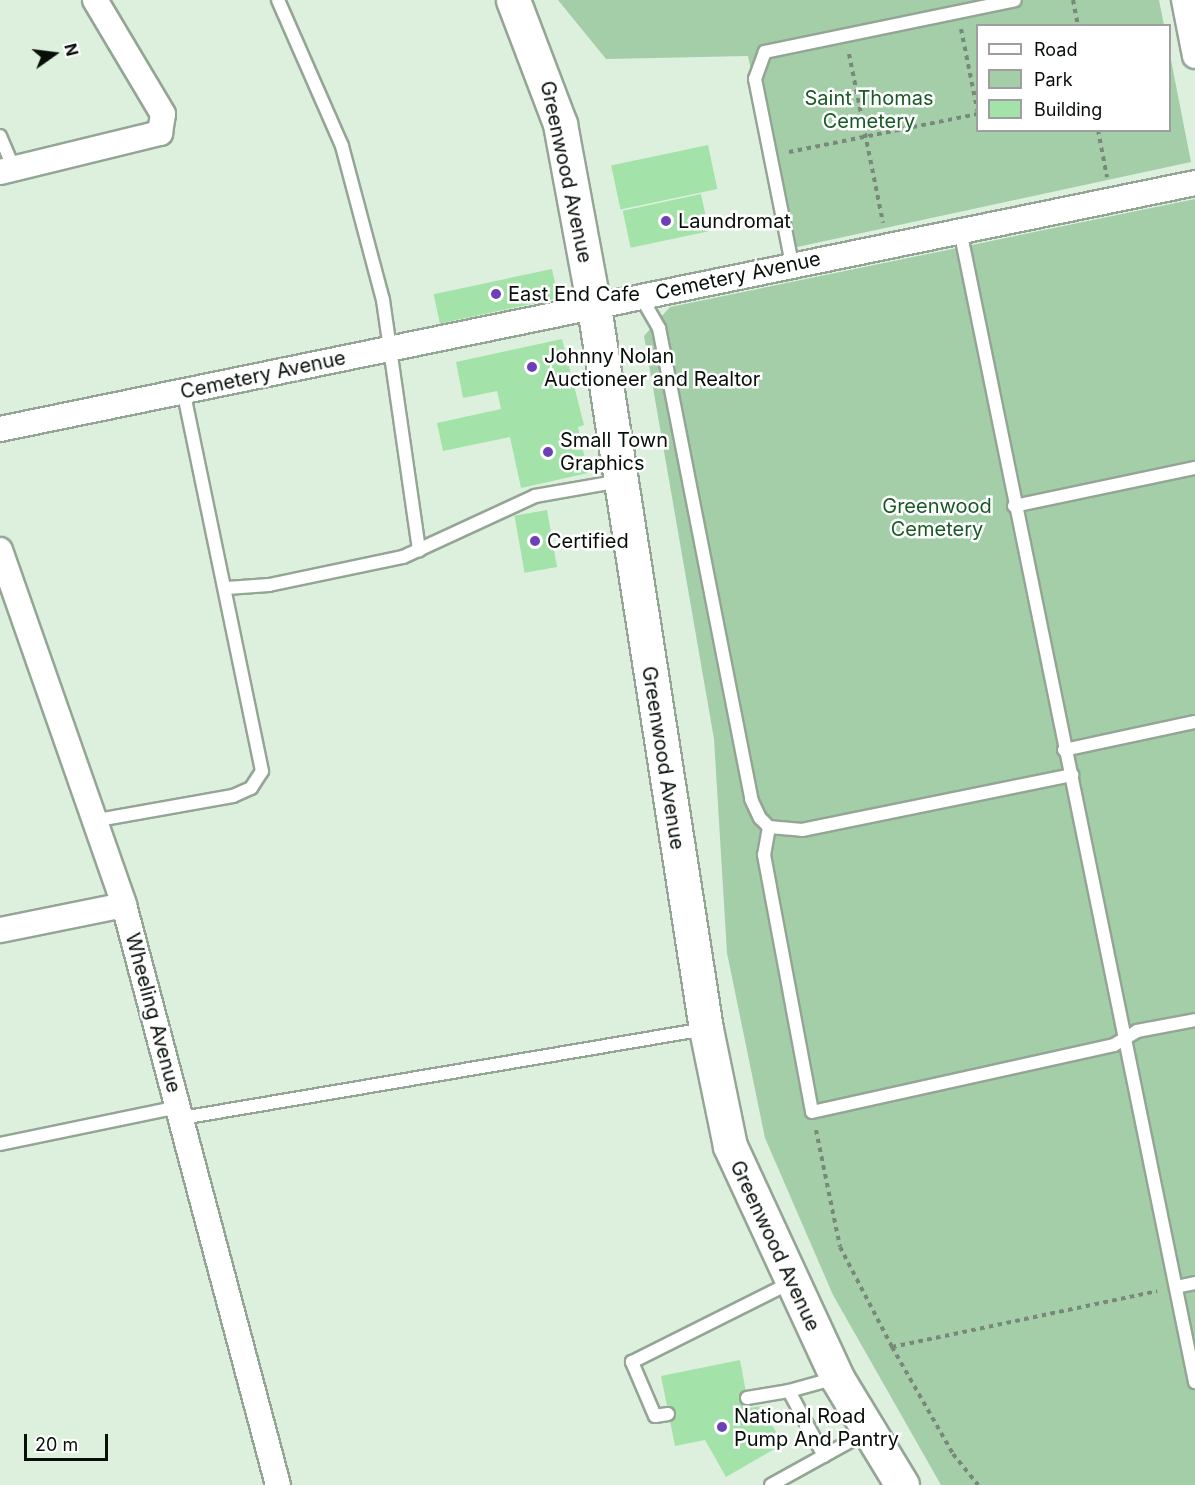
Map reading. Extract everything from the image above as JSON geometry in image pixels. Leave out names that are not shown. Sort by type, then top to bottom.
[{"type":"main road","name":"Greenwood Avenue","points":[[513,0],[548,82],[560,124],[594,307],[706,1029],[730,1146],[790,1283],[837,1377],[868,1432],[902,1485]]},
{"type":"street","points":[[7,171],[160,133],[163,114],[94,0]]},
{"type":"street","points":[[1184,0],[1195,56]]},
{"type":"street","name":"Cemetery Avenue","points":[[0,429],[1111,198],[1195,183]]},
{"type":"street","name":"Wheeling Avenue","points":[[0,550],[98,820],[124,905],[181,1112],[278,1485]]},
{"type":"street","points":[[0,930],[124,905]]},
{"type":"lane","points":[[278,0],[342,146],[383,300],[387,349],[419,550]]},
{"type":"lane","points":[[792,264],[755,79],[758,62],[780,45],[1015,0]]},
{"type":"lane","points":[[0,136],[7,171]]},
{"type":"lane","points":[[960,230],[1014,506],[1064,750],[1072,775],[1195,1382]]},
{"type":"lane","points":[[641,297],[659,328],[670,377],[750,799],[769,827],[764,855],[812,1112],[1195,1020]]},
{"type":"lane","points":[[98,820],[233,796],[250,788],[262,771],[227,588],[183,391]]},
{"type":"lane","points":[[1014,506],[1195,468]]},
{"type":"lane","points":[[227,588],[269,585],[419,550],[535,496],[621,481]]},
{"type":"lane","points":[[1064,750],[1195,722]]},
{"type":"lane","points":[[769,827],[802,830],[1072,775]]},
{"type":"lane","points":[[0,1144],[181,1112],[706,1029]]},
{"type":"lane","points":[[668,1414],[655,1416],[632,1362],[790,1283]]},
{"type":"lane","points":[[1176,1287],[1195,1284]]},
{"type":"lane","points":[[747,1398],[789,1391],[837,1377]]},
{"type":"lane","points":[[789,1391],[824,1456]]},
{"type":"lane","points":[[771,1485],[868,1432]]},
{"type":"path","points":[[1073,0],[1078,24]]},
{"type":"path","points":[[957,11],[976,103]]},
{"type":"path","points":[[844,33],[888,244]]},
{"type":"path","points":[[771,155],[976,113]]},
{"type":"path","points":[[1098,132],[1111,198]]},
{"type":"path","points":[[812,1112],[840,1247],[892,1347],[953,1454],[978,1485]]},
{"type":"path","points":[[892,1347],[1176,1287]]},
{"type":"green space","name":"Saint Thomas Cemetery","points":[[558,0],[1159,0],[1164,24],[976,24],[976,132],[1171,132],[1171,60],[1191,162],[788,249],[748,56],[606,59]]},
{"type":"green space","name":"Greenwood Cemetery","points":[[1195,199],[1195,1485],[941,1485],[833,1295],[765,1138],[727,953],[714,739],[644,336],[670,307]]},
{"type":"building","points":[[708,145],[717,189],[621,210],[611,166]]},
{"type":"building","name":"Laundromat","points":[[701,194],[709,231],[631,248],[623,211]]},
{"type":"building","name":"East End Cafe","points":[[552,269],[558,298],[440,324],[434,294]]},
{"type":"building","points":[[562,339],[584,425],[578,427],[588,473],[521,488],[510,437],[443,451],[437,423],[501,409],[497,391],[463,398],[456,362]]},
{"type":"building","name":"Certified","points":[[547,510],[557,567],[525,573],[515,516]]},
{"type":"building","name":"National Road Pump And Pantry","points":[[740,1360],[749,1408],[761,1406],[783,1444],[726,1477],[705,1440],[675,1446],[661,1376]]},
{"type":"place","name":"Laundromat","points":[[666,221]]},
{"type":"place","name":"East End Cafe","points":[[496,294]]},
{"type":"place","name":"Johnny Nolan Auctioneer and Realtor","points":[[532,367]]},
{"type":"place","name":"Small Town Graphics","points":[[548,452]]},
{"type":"place","name":"Certified","points":[[535,541]]},
{"type":"place","name":"National Road Pump And Pantry","points":[[722,1427]]}]
